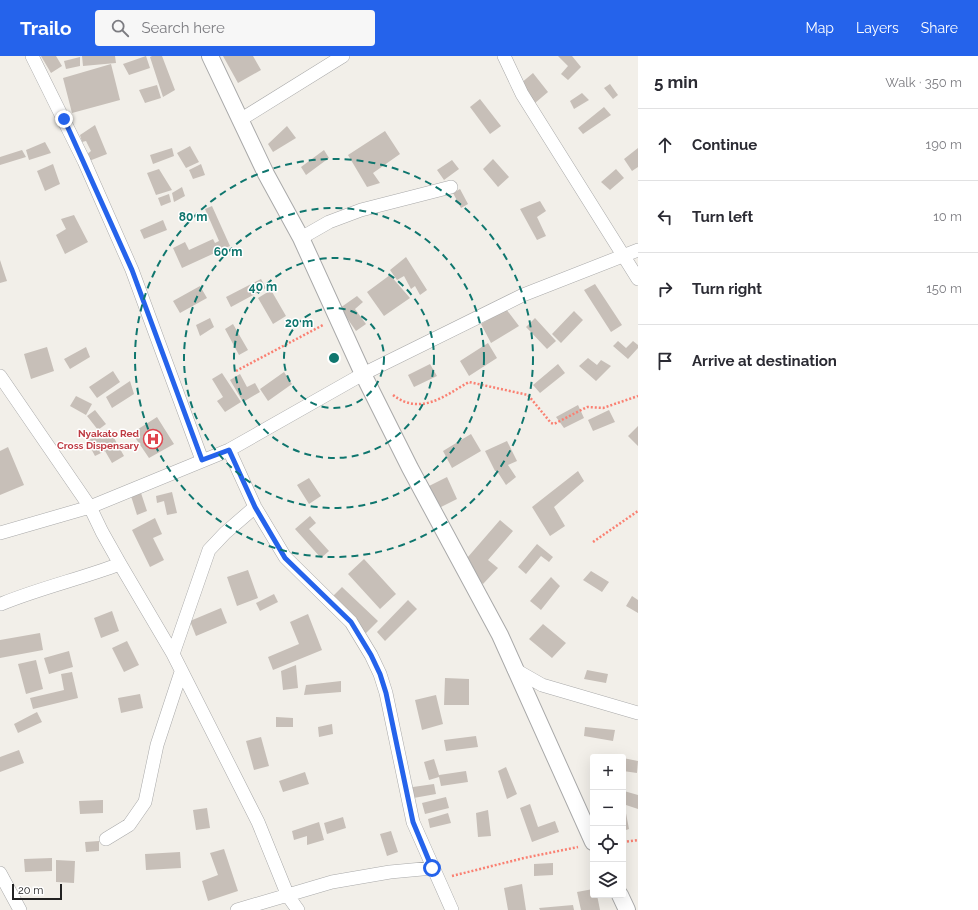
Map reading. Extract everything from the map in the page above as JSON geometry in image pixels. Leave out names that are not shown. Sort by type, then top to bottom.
[{"type":"street","points":[[32,56],[84,161],[132,270],[202,460]]},
{"type":"street","points":[[210,56],[266,174],[301,238],[363,374],[410,468],[500,635],[514,669],[536,713],[589,844]]},
{"type":"street","points":[[240,120],[343,56]]},
{"type":"street","points":[[504,56],[522,94],[638,279]]},
{"type":"street","points":[[301,238],[329,222],[361,210],[451,187]]},
{"type":"street","points":[[0,533],[90,507],[229,450],[363,374],[523,295],[638,250]]},
{"type":"street","points":[[0,376],[90,507],[120,564],[173,654],[254,815],[288,896],[298,910]]},
{"type":"street","points":[[229,450],[255,507],[285,558],[351,622],[371,655],[380,674],[386,693],[413,822],[452,910]]},
{"type":"street","points":[[173,654],[209,550],[225,533],[255,507]]},
{"type":"street","points":[[1,604],[30,592],[79,579],[120,564]]},
{"type":"street","points":[[514,669],[542,685],[638,713]]},
{"type":"street","points":[[106,839],[129,825],[145,802],[157,745],[181,672]]},
{"type":"street","points":[[237,910],[332,882],[390,872],[435,873]]},
{"type":"street","points":[[0,873],[20,910]]},
{"type":"street","points":[[621,898],[627,910]]},
{"type":"path","points":[[236,371],[338,318]]},
{"type":"path","points":[[387,391],[399,400],[416,404],[430,404],[469,382],[476,382],[487,386],[528,394],[551,423],[554,424],[587,407],[603,408],[638,396]]},
{"type":"path","points":[[593,542],[638,511]]},
{"type":"path","points":[[626,842],[638,840]]},
{"type":"path","points":[[435,873],[524,858],[589,844]]},
{"type":"building","points":[[41,56],[56,56],[62,66],[51,73]]},
{"type":"building","points":[[82,56],[115,56],[116,63],[83,66]]},
{"type":"building","points":[[146,56],[150,68],[129,75],[123,64]]},
{"type":"building","points":[[162,56],[175,90],[163,97],[150,57]]},
{"type":"building","points":[[223,56],[253,56],[261,70],[238,83]]},
{"type":"building","points":[[558,56],[572,56],[581,67],[568,80],[561,74],[568,66]]},
{"type":"building","points":[[80,57],[80,66],[66,69],[64,61]]},
{"type":"building","points":[[111,64],[120,100],[72,113],[63,78]]},
{"type":"building","points":[[533,73],[548,92],[535,103],[520,84]]},
{"type":"building","points":[[610,84],[618,95],[613,99],[604,88]]},
{"type":"building","points":[[157,85],[161,98],[145,103],[139,90]]},
{"type":"building","points":[[582,93],[589,100],[574,109],[570,101]]},
{"type":"building","points":[[480,99],[501,126],[490,134],[470,107]]},
{"type":"building","points":[[604,107],[611,115],[583,134],[578,128]]},
{"type":"building","points":[[95,125],[107,154],[89,161],[86,155],[91,151],[86,141],[82,142],[80,135]]},
{"type":"building","points":[[287,126],[296,138],[273,152],[268,144]]},
{"type":"building","points":[[385,131],[400,154],[373,173],[380,183],[367,187],[348,155]]},
{"type":"building","points":[[45,142],[51,153],[29,160],[26,150]]},
{"type":"building","points":[[190,146],[199,162],[186,168],[177,153]]},
{"type":"building","points":[[172,148],[174,156],[153,164],[150,155]]},
{"type":"building","points":[[638,148],[638,167],[632,171],[624,159]]},
{"type":"building","points":[[22,150],[26,157],[0,165],[0,157]]},
{"type":"building","points":[[324,150],[329,158],[306,175],[301,167]]},
{"type":"building","points":[[493,159],[509,177],[498,187],[483,169]]},
{"type":"building","points":[[452,160],[459,169],[444,180],[437,170]]},
{"type":"building","points":[[53,164],[60,184],[45,191],[37,171]]},
{"type":"building","points":[[201,164],[205,175],[193,179],[189,170]]},
{"type":"building","points":[[159,169],[172,190],[156,195],[147,173]]},
{"type":"building","points":[[616,169],[624,178],[610,190],[601,182]]},
{"type":"building","points":[[182,187],[185,196],[174,202],[172,193]]},
{"type":"building","points":[[460,189],[468,204],[461,208],[453,193]]},
{"type":"building","points":[[169,194],[171,202],[161,206],[158,198]]},
{"type":"building","points":[[540,201],[546,211],[537,217],[546,236],[537,240],[520,209]]},
{"type":"building","points":[[212,206],[230,246],[182,268],[173,248],[185,242],[189,250],[213,239],[215,243],[219,241],[205,209]]},
{"type":"building","points":[[74,215],[88,242],[65,254],[56,235],[66,229],[61,219]]},
{"type":"building","points":[[163,220],[167,230],[144,239],[140,230]]},
{"type":"building","points":[[406,257],[427,290],[420,295],[415,286],[411,289],[404,276],[397,280],[390,270]]},
{"type":"building","points":[[0,260],[7,281],[0,283]]},
{"type":"building","points":[[390,275],[410,298],[384,316],[367,292]]},
{"type":"building","points":[[261,279],[266,288],[231,307],[226,297]]},
{"type":"building","points":[[595,284],[622,325],[611,332],[584,290]]},
{"type":"building","points":[[200,286],[207,298],[180,313],[173,301]]},
{"type":"building","points":[[271,290],[286,316],[273,324],[258,298]]},
{"type":"building","points":[[357,296],[363,302],[355,309],[366,324],[356,331],[340,308]]},
{"type":"building","points":[[506,309],[519,326],[491,343],[481,324]]},
{"type":"building","points":[[574,311],[583,320],[561,343],[552,334]]},
{"type":"building","points":[[210,318],[214,327],[200,336],[196,325]]},
{"type":"building","points":[[535,318],[556,341],[547,349],[526,327]]},
{"type":"building","points":[[233,324],[248,350],[239,355],[225,329]]},
{"type":"building","points":[[618,341],[626,348],[633,341],[638,345],[638,348],[628,359],[613,346]]},
{"type":"building","points":[[488,343],[497,358],[469,376],[460,361]]},
{"type":"building","points":[[47,347],[54,371],[31,379],[24,354]]},
{"type":"building","points":[[86,347],[90,357],[70,369],[64,359]]},
{"type":"building","points":[[588,358],[597,365],[601,360],[611,366],[596,381],[579,366]]},
{"type":"building","points":[[430,364],[437,376],[414,387],[408,375]]},
{"type":"building","points":[[558,364],[565,373],[540,393],[533,385]]},
{"type":"building","points":[[113,371],[120,382],[97,398],[89,387]]},
{"type":"building","points":[[284,372],[292,384],[268,401],[260,389]]},
{"type":"building","points":[[222,373],[241,402],[225,412],[217,401],[223,397],[212,379]]},
{"type":"building","points":[[240,374],[247,387],[255,383],[260,392],[243,402],[230,380]]},
{"type":"building","points":[[130,381],[134,394],[112,408],[106,397]]},
{"type":"building","points":[[76,396],[92,404],[86,415],[70,406]]},
{"type":"building","points":[[578,405],[584,418],[564,428],[556,417]]},
{"type":"building","points":[[95,410],[106,424],[98,430],[87,416]]},
{"type":"building","points":[[609,410],[615,422],[593,431],[588,420]]},
{"type":"building","name":"Nyakato Red Cross Dispensary","points":[[157,417],[174,444],[149,458],[132,433]]},
{"type":"building","points":[[638,426],[638,446],[628,436]]},
{"type":"building","points":[[109,429],[124,456],[112,463],[105,451],[95,456],[87,441]]},
{"type":"building","points":[[471,434],[481,451],[452,468],[443,451]]},
{"type":"building","points":[[507,441],[517,461],[508,465],[516,477],[506,485],[497,471],[495,471],[485,451]]},
{"type":"building","points":[[8,447],[24,485],[0,495],[0,451]]},
{"type":"building","points":[[578,471],[584,481],[554,507],[565,526],[550,536],[532,507]]},
{"type":"building","points":[[447,477],[457,499],[439,508],[429,486]]},
{"type":"building","points":[[309,478],[321,496],[309,504],[297,485]]},
{"type":"building","points":[[172,492],[177,513],[167,515],[164,501],[157,503],[156,496]]},
{"type":"building","points":[[141,493],[147,511],[137,515],[131,496]]},
{"type":"building","points":[[310,516],[316,523],[309,529],[329,551],[321,558],[295,529]]},
{"type":"building","points":[[155,518],[162,534],[153,538],[164,560],[150,567],[132,530]]},
{"type":"building","points":[[500,520],[513,531],[488,560],[498,568],[483,584],[461,565]]},
{"type":"building","points":[[537,544],[553,557],[549,562],[541,556],[526,574],[518,567]]},
{"type":"building","points":[[364,559],[396,594],[380,609],[348,574]]},
{"type":"building","points":[[248,570],[258,598],[237,606],[227,577]]},
{"type":"building","points":[[591,571],[609,582],[602,592],[583,580]]},
{"type":"building","points":[[551,577],[560,586],[541,610],[530,601]]},
{"type":"building","points":[[342,587],[378,621],[366,633],[330,599]]},
{"type":"building","points":[[274,594],[278,602],[260,611],[256,603]]},
{"type":"building","points":[[632,596],[638,600],[638,613],[626,606]]},
{"type":"building","points":[[408,600],[417,609],[385,641],[377,632]]},
{"type":"building","points":[[221,608],[227,623],[196,636],[190,621]]},
{"type":"building","points":[[112,611],[119,631],[101,638],[94,618]]},
{"type":"building","points":[[308,614],[322,650],[273,670],[268,657],[299,644],[290,622]]},
{"type":"building","points":[[543,624],[566,643],[552,658],[529,639]]},
{"type":"building","points":[[40,633],[43,650],[0,658],[0,640]]},
{"type":"building","points":[[127,641],[139,665],[124,672],[112,648]]},
{"type":"building","points":[[69,651],[73,667],[49,674],[44,658]]},
{"type":"building","points":[[36,660],[43,689],[26,694],[18,664]]},
{"type":"building","points":[[296,665],[298,688],[283,690],[281,671]]},
{"type":"building","points":[[587,670],[608,674],[606,683],[584,679]]},
{"type":"building","points":[[72,672],[78,698],[33,709],[30,698],[64,690],[61,674]]},
{"type":"building","points":[[445,678],[469,679],[469,705],[444,705]]},
{"type":"building","points":[[341,681],[341,692],[304,695],[306,685]]},
{"type":"building","points":[[140,694],[143,708],[121,713],[118,698]]},
{"type":"building","points":[[436,695],[443,724],[422,730],[415,700]]},
{"type":"building","points":[[37,712],[42,722],[18,733],[14,724]]},
{"type":"building","points":[[276,717],[293,718],[293,727],[276,727]]},
{"type":"building","points":[[332,724],[333,734],[319,737],[318,727]]},
{"type":"building","points":[[585,727],[615,730],[613,741],[584,736]]},
{"type":"building","points":[[476,736],[478,747],[446,751],[444,740]]},
{"type":"building","points":[[261,737],[269,766],[254,770],[246,741]]},
{"type":"building","points":[[19,750],[24,763],[0,772],[0,757]]},
{"type":"building","points":[[434,759],[439,775],[466,771],[468,782],[441,786],[439,777],[429,780],[424,762]]},
{"type":"building","points":[[626,759],[638,761],[637,773],[626,771]]},
{"type":"building","points":[[506,767],[517,794],[507,799],[498,771]]},
{"type":"building","points":[[305,772],[309,784],[283,792],[279,781]]},
{"type":"building","points":[[434,784],[436,794],[408,799],[406,788]]},
{"type":"building","points":[[626,792],[638,795],[638,809],[626,805]]},
{"type":"building","points":[[446,797],[449,808],[425,814],[422,803]]},
{"type":"building","points":[[103,800],[103,813],[80,814],[79,801]]},
{"type":"building","points":[[530,804],[538,827],[555,821],[559,832],[532,842],[520,808]]},
{"type":"building","points":[[207,808],[210,828],[196,830],[193,810]]},
{"type":"building","points":[[488,810],[491,836],[478,837],[476,813]]},
{"type":"building","points":[[448,813],[451,823],[430,828],[428,819]]},
{"type":"building","points":[[626,813],[629,829],[626,830]]},
{"type":"building","points":[[343,817],[346,828],[327,834],[324,823]]},
{"type":"building","points":[[319,822],[324,840],[307,845],[307,836],[294,840],[292,831]]},
{"type":"building","points":[[391,831],[398,852],[387,856],[380,834]]},
{"type":"building","points":[[99,841],[99,851],[86,852],[85,842]]},
{"type":"building","points":[[224,849],[238,891],[208,901],[202,881],[218,875],[210,853]]},
{"type":"building","points":[[180,852],[181,868],[146,870],[145,854]]},
{"type":"building","points":[[52,858],[52,871],[25,872],[24,859]]},
{"type":"building","points":[[56,860],[75,861],[74,883],[56,882]]},
{"type":"building","points":[[553,863],[553,875],[534,876],[534,864]]},
{"type":"building","points":[[522,884],[526,910],[508,910],[504,888]]},
{"type":"building","points":[[590,890],[590,898],[598,898],[600,910],[581,910],[577,892]]},
{"type":"building","points":[[573,905],[574,910],[540,910],[539,908]]},
{"type":"place","name":"Nyakato Red Cross Dispensary","points":[[153,439]]},
{"type":"route","points":[[64,119],[132,270],[140,295],[163,350],[202,460],[229,450],[255,507],[285,558],[351,622],[371,655],[380,674],[386,693],[403,782],[413,822],[432,868]]}]
